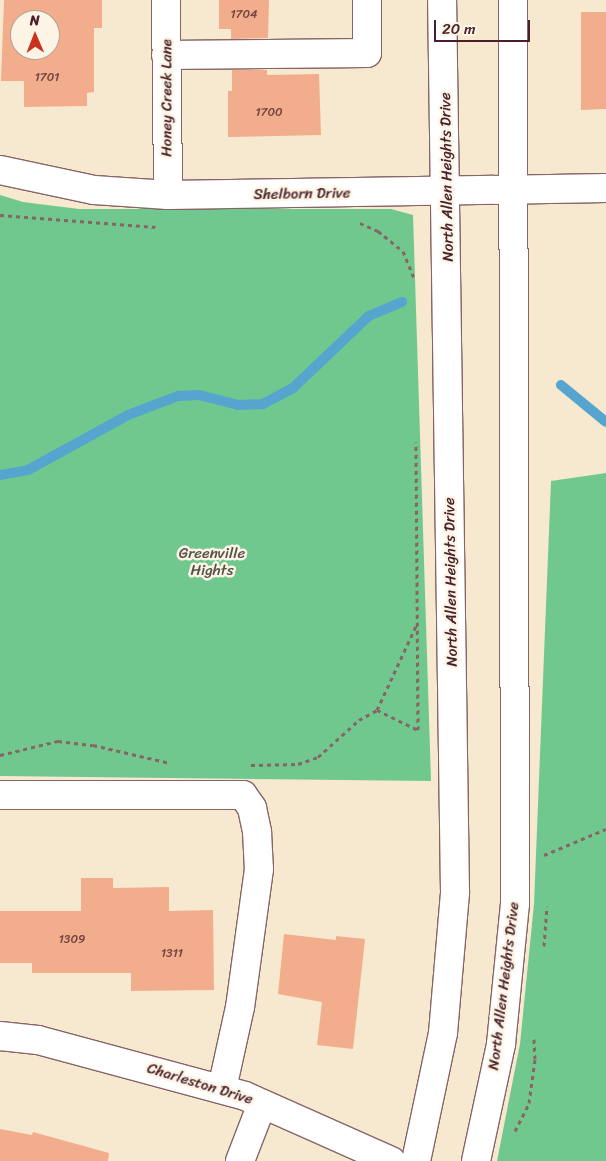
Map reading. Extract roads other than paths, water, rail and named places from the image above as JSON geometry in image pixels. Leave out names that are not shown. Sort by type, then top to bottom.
[{"type":"main road","name":"Honey Creek Lane","points":[[166,0],[168,195]]},
{"type":"main road","points":[[166,56],[367,53],[367,0]]},
{"type":"main road","name":"North Allen Heights Drive","points":[[416,1161],[443,1033],[455,892],[447,192],[442,0]]},
{"type":"main road","name":"North Allen Heights Drive","points":[[476,1161],[501,1044],[515,904],[513,0]]},
{"type":"main road","name":"Shelborn Drive","points":[[0,170],[94,190],[168,195],[514,191],[606,188]]},
{"type":"main road","points":[[0,795],[243,795],[252,808],[257,832],[259,869],[240,1007],[222,1089]]},
{"type":"main road","name":"Charleston Drive","points":[[0,1036],[38,1040],[222,1089],[262,1104],[391,1161]]},
{"type":"main road","points":[[240,1161],[262,1104]]},
{"type":"waterway","points":[[0,475],[28,470],[128,415],[178,396],[199,395],[238,405],[263,404],[293,388],[369,316],[402,302]]},
{"type":"waterway","points":[[561,385],[606,422]]},
{"type":"park label","name":"Greenville Hights","points":[[212,562]]}]
